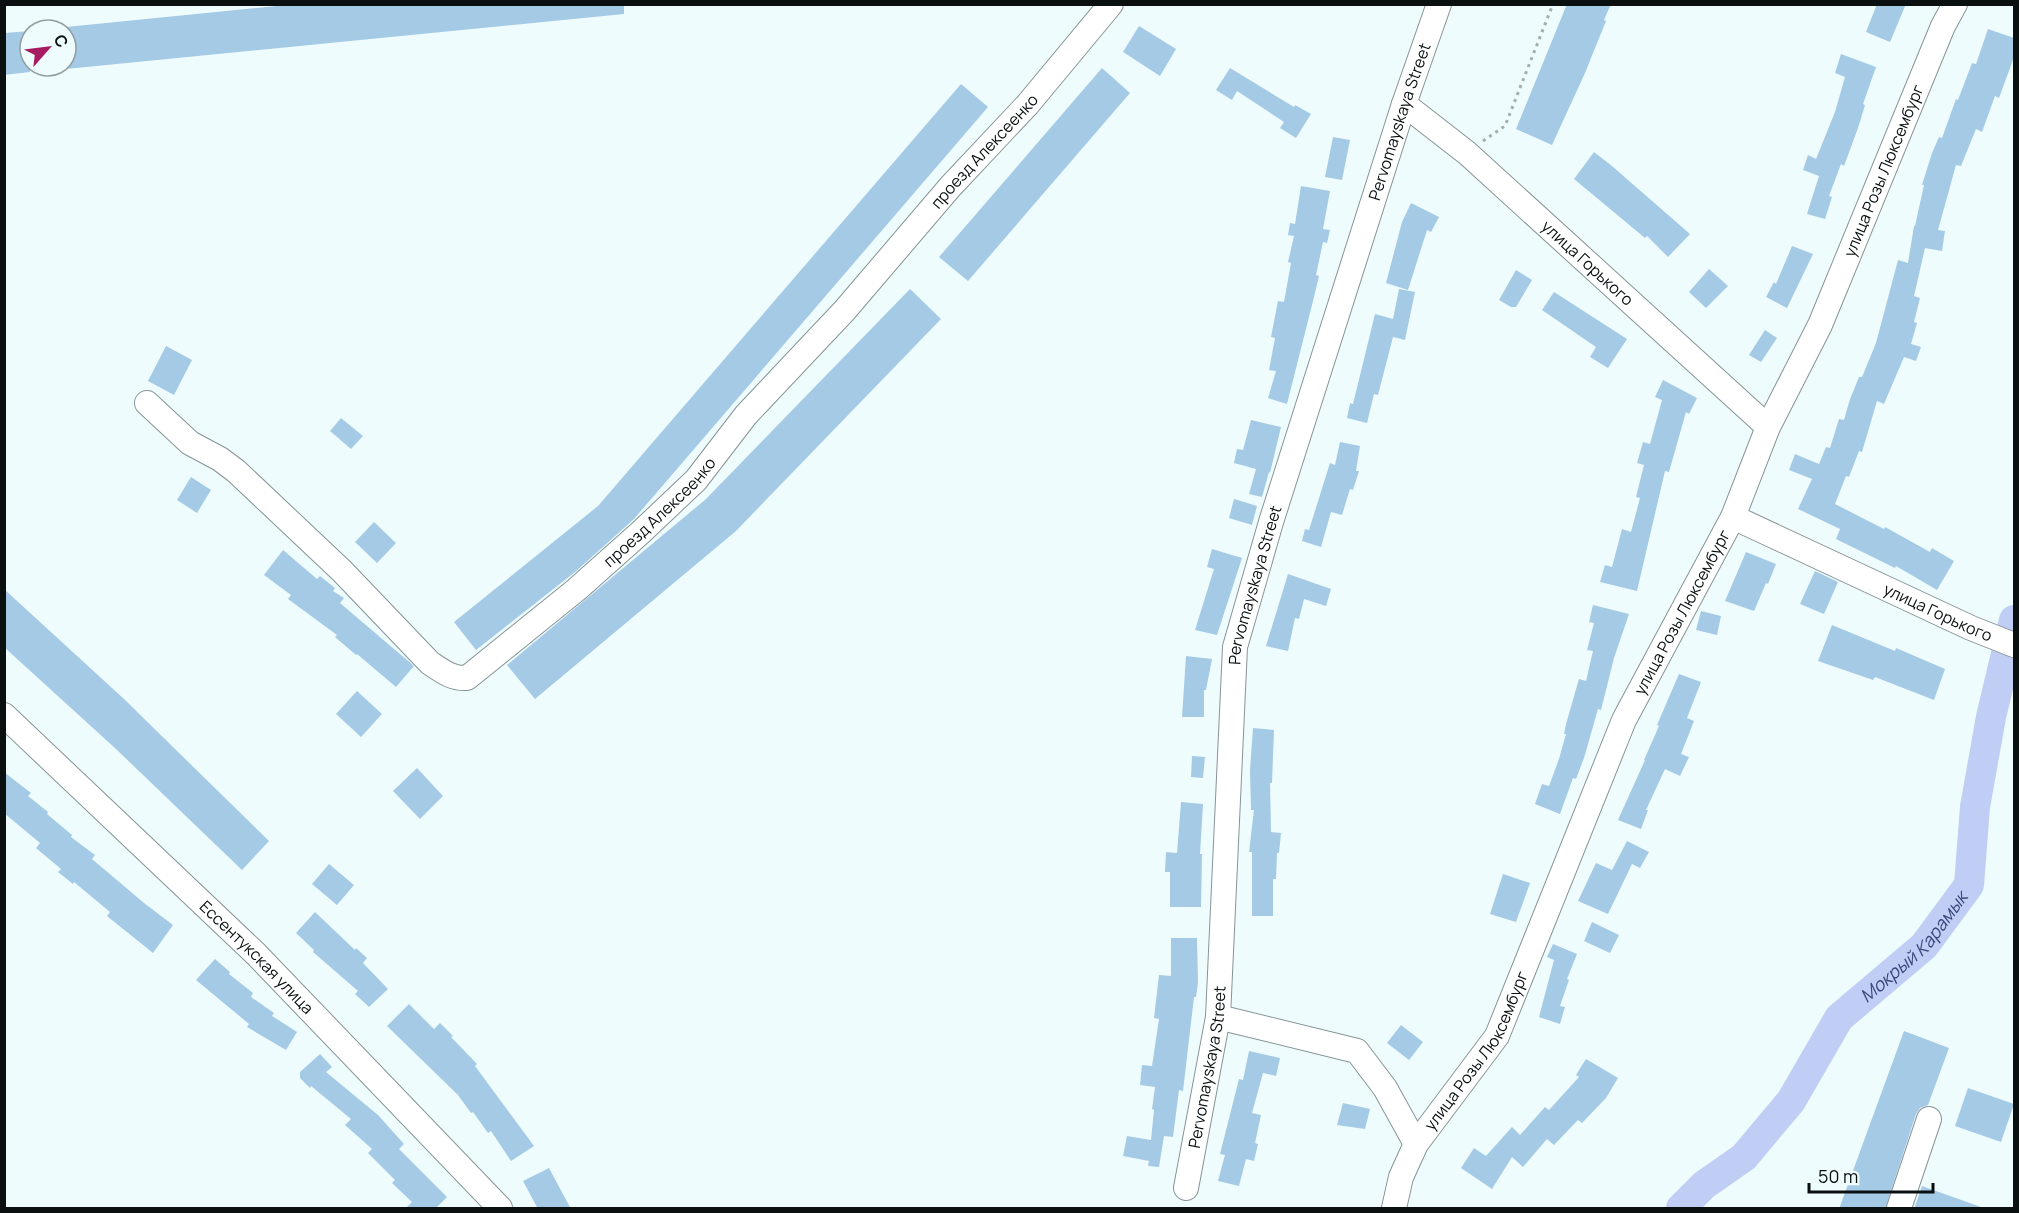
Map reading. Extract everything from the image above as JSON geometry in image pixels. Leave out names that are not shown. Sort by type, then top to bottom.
[{"type":"street","name":"проезд Алексеенко","points":[[147,403],[190,443],[220,459],[236,471],[342,571],[430,663],[458,679],[467,678],[576,590],[696,480],[746,415],[845,310],[950,187],[1028,104],[1111,4]]},
{"type":"street","name":"Pervomayskaya Street","points":[[1186,1188],[1218,1017],[1235,647],[1271,522],[1404,104],[1439,4]]},
{"type":"street","name":"улица Розы Люксембург","points":[[1394,1209],[1401,1178],[1416,1144],[1497,1035],[1624,720],[1733,517],[1768,427],[1820,325],[1943,26],[1955,4]]},
{"type":"street","name":"улица Горького","points":[[1404,104],[1467,153],[1768,427]]},
{"type":"street","name":"улица Горького","points":[[1733,517],[1971,628],[2014,645]]},
{"type":"street","name":"Ессентукская улица","points":[[4,715],[255,954],[500,1209]]},
{"type":"street","points":[[1218,1017],[1357,1051],[1385,1088],[1416,1144]]},
{"type":"street","points":[[1899,1209],[1929,1119]]},
{"type":"path","points":[[1467,153],[1505,126],[1553,4]]},
{"type":"building","points":[[297,4],[624,4],[624,14],[78,68],[78,26]]},
{"type":"building","points":[[1567,4],[1611,4],[1585,73],[1552,145],[1516,129]]},
{"type":"building","points":[[1877,4],[1906,4],[1890,42],[1866,32]]},
{"type":"building","points":[[1139,26],[1176,49],[1160,76],[1123,52]]},
{"type":"building","points":[[1988,29],[2014,38],[2014,57],[1999,98],[1995,96],[1982,132],[1976,129],[1961,166],[1956,165],[1938,230],[1945,231],[1942,251],[1925,248],[1914,296],[1920,298],[1914,322],[1917,323],[1911,344],[1921,347],[1916,361],[1904,357],[1884,404],[1877,401],[1862,452],[1859,451],[1849,477],[1846,476],[1835,504],[1884,529],[1885,527],[1930,552],[1932,548],[1954,561],[1937,590],[1896,566],[1895,568],[1836,539],[1840,529],[1798,509],[1812,479],[1789,470],[1795,454],[1819,464],[1826,447],[1830,448],[1839,419],[1844,420],[1859,377],[1862,377],[1876,343],[1898,260],[1908,263],[1924,185],[1922,185],[1932,153],[1939,137],[1942,138],[1972,63],[1976,64]]},
{"type":"building","points":[[18,32],[18,73],[4,75],[4,33]]},
{"type":"building","points":[[1841,54],[1876,67],[1863,104],[1865,105],[1858,128],[1844,166],[1841,164],[1829,196],[1832,197],[1825,219],[1807,214],[1819,176],[1803,170],[1808,155],[1816,159],[1835,112],[1845,77],[1835,73]]},
{"type":"building","points":[[1102,68],[1130,93],[968,281],[939,257]]},
{"type":"building","points":[[1230,68],[1294,107],[1295,105],[1311,114],[1296,138],[1280,128],[1284,122],[1237,91],[1232,100],[1216,90]]},
{"type":"building","points":[[961,84],[988,107],[634,519],[575,572],[476,650],[454,622],[598,506]]},
{"type":"building","points":[[1333,137],[1350,140],[1342,180],[1325,177]]},
{"type":"building","points":[[1594,152],[1690,234],[1668,257],[1647,236],[1645,238],[1574,179]]},
{"type":"building","points":[[1301,186],[1330,191],[1323,229],[1330,230],[1327,243],[1323,242],[1316,275],[1319,276],[1287,404],[1268,398],[1276,371],[1269,370],[1275,338],[1271,337],[1278,301],[1284,302],[1291,263],[1288,262],[1294,236],[1288,235],[1290,223],[1295,224]]},
{"type":"building","points":[[1411,203],[1439,217],[1431,232],[1427,230],[1408,290],[1386,283],[1402,222]]},
{"type":"building","points":[[1792,246],[1813,254],[1787,308],[1766,297],[1774,282],[1776,284]]},
{"type":"building","points":[[1709,269],[1728,286],[1706,308],[1689,292]]},
{"type":"building","points":[[1516,270],[1532,280],[1516,307],[1511,307],[1499,300]]},
{"type":"building","points":[[910,289],[941,319],[736,531],[535,699],[507,665],[706,499]]},
{"type":"building","points":[[1399,289],[1415,292],[1405,340],[1393,337],[1378,395],[1374,394],[1367,423],[1347,418],[1350,403],[1353,404],[1375,314],[1393,319]]},
{"type":"building","points":[[1554,292],[1627,339],[1608,368],[1590,357],[1596,347],[1542,310]]},
{"type":"building","points":[[1765,330],[1777,338],[1761,362],[1749,355]]},
{"type":"building","points":[[166,346],[192,360],[174,395],[148,381]]},
{"type":"building","points":[[1663,380],[1697,398],[1689,414],[1686,412],[1669,472],[1665,471],[1637,591],[1600,582],[1605,565],[1612,567],[1622,529],[1631,532],[1640,498],[1636,497],[1644,465],[1637,463],[1643,442],[1650,444],[1662,400],[1655,397]]},
{"type":"building","points":[[341,418],[363,436],[351,449],[330,431]]},
{"type":"building","points":[[1251,420],[1281,427],[1262,497],[1249,494],[1256,469],[1234,463],[1237,449],[1243,450]]},
{"type":"building","points":[[1340,442],[1360,446],[1356,471],[1359,471],[1353,490],[1350,489],[1342,515],[1331,512],[1321,547],[1302,541],[1305,529],[1309,530],[1330,463],[1335,465]]},
{"type":"building","points":[[191,477],[211,490],[197,513],[177,500]]},
{"type":"building","points":[[1234,499],[1257,506],[1252,525],[1229,518]]},
{"type":"building","points":[[374,522],[396,543],[377,563],[355,542]]},
{"type":"building","points":[[1212,549],[1242,558],[1217,635],[1195,630],[1214,569],[1207,567]]},
{"type":"building","points":[[283,550],[317,579],[320,576],[335,588],[333,591],[344,598],[340,603],[414,666],[396,687],[335,637],[337,635],[288,599],[291,595],[264,575]]},
{"type":"building","points":[[1746,552],[1776,564],[1754,611],[1725,601]]},
{"type":"building","points":[[1815,571],[1838,582],[1824,614],[1800,604]]},
{"type":"building","points":[[1288,574],[1331,589],[1326,606],[1304,599],[1299,619],[1295,618],[1288,651],[1266,646]]},
{"type":"building","points":[[4,589],[124,699],[269,841],[242,870],[116,749],[4,647]]},
{"type":"building","points":[[1593,605],[1629,614],[1614,658],[1601,710],[1598,709],[1584,758],[1576,779],[1573,778],[1560,814],[1535,804],[1542,784],[1549,786],[1559,759],[1579,679],[1586,681],[1593,651],[1587,650],[1594,623],[1589,622]]},
{"type":"building","points":[[1701,611],[1721,616],[1717,635],[1696,630]]},
{"type":"building","points":[[1832,625],[1945,669],[1934,700],[1875,677],[1873,680],[1818,661]]},
{"type":"building","points":[[1186,656],[1212,659],[1206,690],[1204,690],[1204,717],[1182,717]]},
{"type":"building","points":[[1679,674],[1701,682],[1687,718],[1694,721],[1681,754],[1689,757],[1680,776],[1665,769],[1646,810],[1648,810],[1641,829],[1618,820]]},
{"type":"building","points":[[357,691],[382,714],[361,737],[336,714]]},
{"type":"building","points":[[1253,728],[1274,730],[1272,783],[1270,783],[1271,832],[1281,833],[1279,853],[1277,853],[1276,879],[1273,879],[1273,916],[1252,916],[1252,852],[1249,852],[1254,810],[1251,810],[1250,770]]},
{"type":"building","points":[[1192,756],[1205,757],[1203,778],[1191,777]]},
{"type":"building","points":[[417,768],[443,796],[420,819],[393,791]]},
{"type":"building","points":[[4,772],[31,793],[28,796],[48,812],[47,814],[72,835],[71,837],[95,855],[92,859],[173,925],[153,953],[107,916],[110,912],[74,882],[73,884],[58,872],[61,869],[36,848],[40,843],[4,813]]},
{"type":"building","points":[[1181,802],[1203,804],[1200,854],[1202,854],[1201,907],[1170,907],[1170,872],[1165,872],[1166,852],[1177,853]]},
{"type":"building","points":[[1627,841],[1649,852],[1640,868],[1632,864],[1608,914],[1578,901],[1596,863],[1612,870]]},
{"type":"building","points":[[329,864],[354,885],[337,905],[312,884]]},
{"type":"building","points":[[1503,874],[1530,883],[1516,922],[1490,914]]},
{"type":"building","points":[[315,912],[355,950],[356,948],[367,958],[363,963],[388,989],[369,1007],[355,994],[358,991],[313,952],[314,950],[296,933]]},
{"type":"building","points":[[1592,922],[1619,935],[1610,953],[1584,941]]},
{"type":"building","points":[[1171,938],[1197,938],[1198,983],[1196,997],[1194,997],[1183,1091],[1179,1090],[1173,1137],[1164,1136],[1159,1167],[1148,1166],[1149,1161],[1123,1156],[1127,1136],[1151,1140],[1155,1087],[1140,1085],[1142,1065],[1152,1066],[1159,1019],[1154,1018],[1159,975],[1171,976]]},
{"type":"building","points":[[1553,944],[1577,954],[1560,1006],[1565,1007],[1560,1024],[1539,1017],[1554,960],[1547,957]]},
{"type":"building","points":[[215,959],[230,972],[229,974],[253,993],[251,997],[274,1013],[272,1016],[297,1032],[286,1050],[247,1027],[249,1024],[196,980]]},
{"type":"building","points":[[409,1004],[434,1029],[440,1023],[453,1036],[451,1037],[477,1064],[475,1066],[534,1146],[511,1161],[491,1131],[488,1133],[458,1095],[387,1026]]},
{"type":"building","points":[[1401,1025],[1423,1042],[1409,1060],[1387,1043]]},
{"type":"building","points":[[1904,1031],[1949,1048],[1928,1105],[1920,1108],[1916,1114],[1885,1209],[1839,1209]]},
{"type":"building","points":[[1249,1051],[1280,1058],[1276,1076],[1263,1073],[1252,1113],[1261,1115],[1255,1143],[1258,1144],[1254,1161],[1246,1159],[1239,1186],[1218,1181],[1225,1155],[1220,1154],[1239,1079],[1243,1080]]},
{"type":"building","points":[[320,1054],[332,1067],[326,1072],[378,1115],[404,1144],[399,1149],[447,1197],[435,1209],[405,1209],[412,1202],[392,1183],[395,1180],[368,1153],[372,1149],[345,1125],[351,1119],[300,1078],[300,1072]]},
{"type":"building","points":[[1586,1059],[1618,1078],[1606,1098],[1582,1123],[1578,1120],[1554,1145],[1547,1139],[1523,1167],[1512,1157],[1492,1189],[1461,1168],[1474,1148],[1486,1156],[1512,1127],[1520,1135],[1545,1107],[1549,1110],[1579,1077],[1576,1075]]},
{"type":"building","points":[[1968,1088],[2014,1104],[2001,1142],[1955,1126]]},
{"type":"building","points":[[1343,1103],[1370,1109],[1365,1129],[1337,1125]]},
{"type":"building","points":[[549,1168],[571,1209],[538,1209],[523,1181]]},
{"type":"building","points":[[1922,1186],[1981,1207],[1981,1209],[1914,1209]]},
{"type":"waterway","name":"Мокрый Карамык","points":[[1681,1208],[1704,1185],[1744,1157],[1791,1101],[1839,1018],[1924,946],[1969,885],[1975,807],[1991,717],[2014,620]]}]
